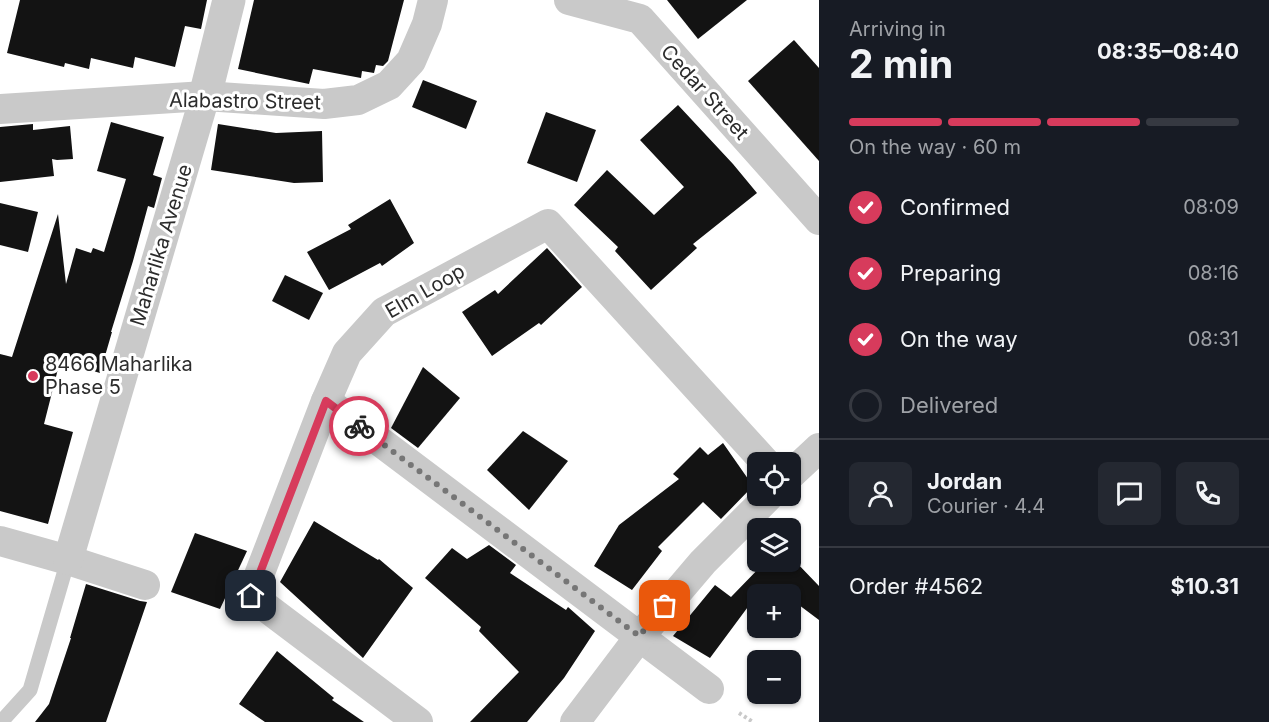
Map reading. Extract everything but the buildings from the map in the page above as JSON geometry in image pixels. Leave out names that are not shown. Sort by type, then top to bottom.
[{"type":"street","name":"Maharlika Avenue","points":[[68,560],[205,96],[229,0]]},
{"type":"street","name":"Alabastro Street","points":[[0,109],[205,96],[324,104],[358,100],[389,86],[411,61],[427,24],[433,0]]},
{"type":"street","name":"Cedar Street","points":[[569,0],[643,9],[819,220]]},
{"type":"street","name":"Elm Loop","points":[[418,722],[251,596],[347,352],[384,312],[548,224],[756,452]]},
{"type":"street","points":[[326,401],[709,688]]},
{"type":"street","points":[[801,465],[819,448]]},
{"type":"street","points":[[575,722],[639,636],[703,562],[759,506]]},
{"type":"street","points":[[0,541],[145,585]]},
{"type":"lane","name":"Maharlika Avenue","points":[[1,722],[30,690],[68,560]]},
{"type":"path","points":[[739,713],[753,722]]},
{"type":"way so far","points":[[359,426],[639,636],[665,606]]},
{"type":"place","name":"8466 Maharlika Phase 5","points":[[33,376]]},
{"type":"route","points":[[251,596],[326,401],[359,426]]}]
